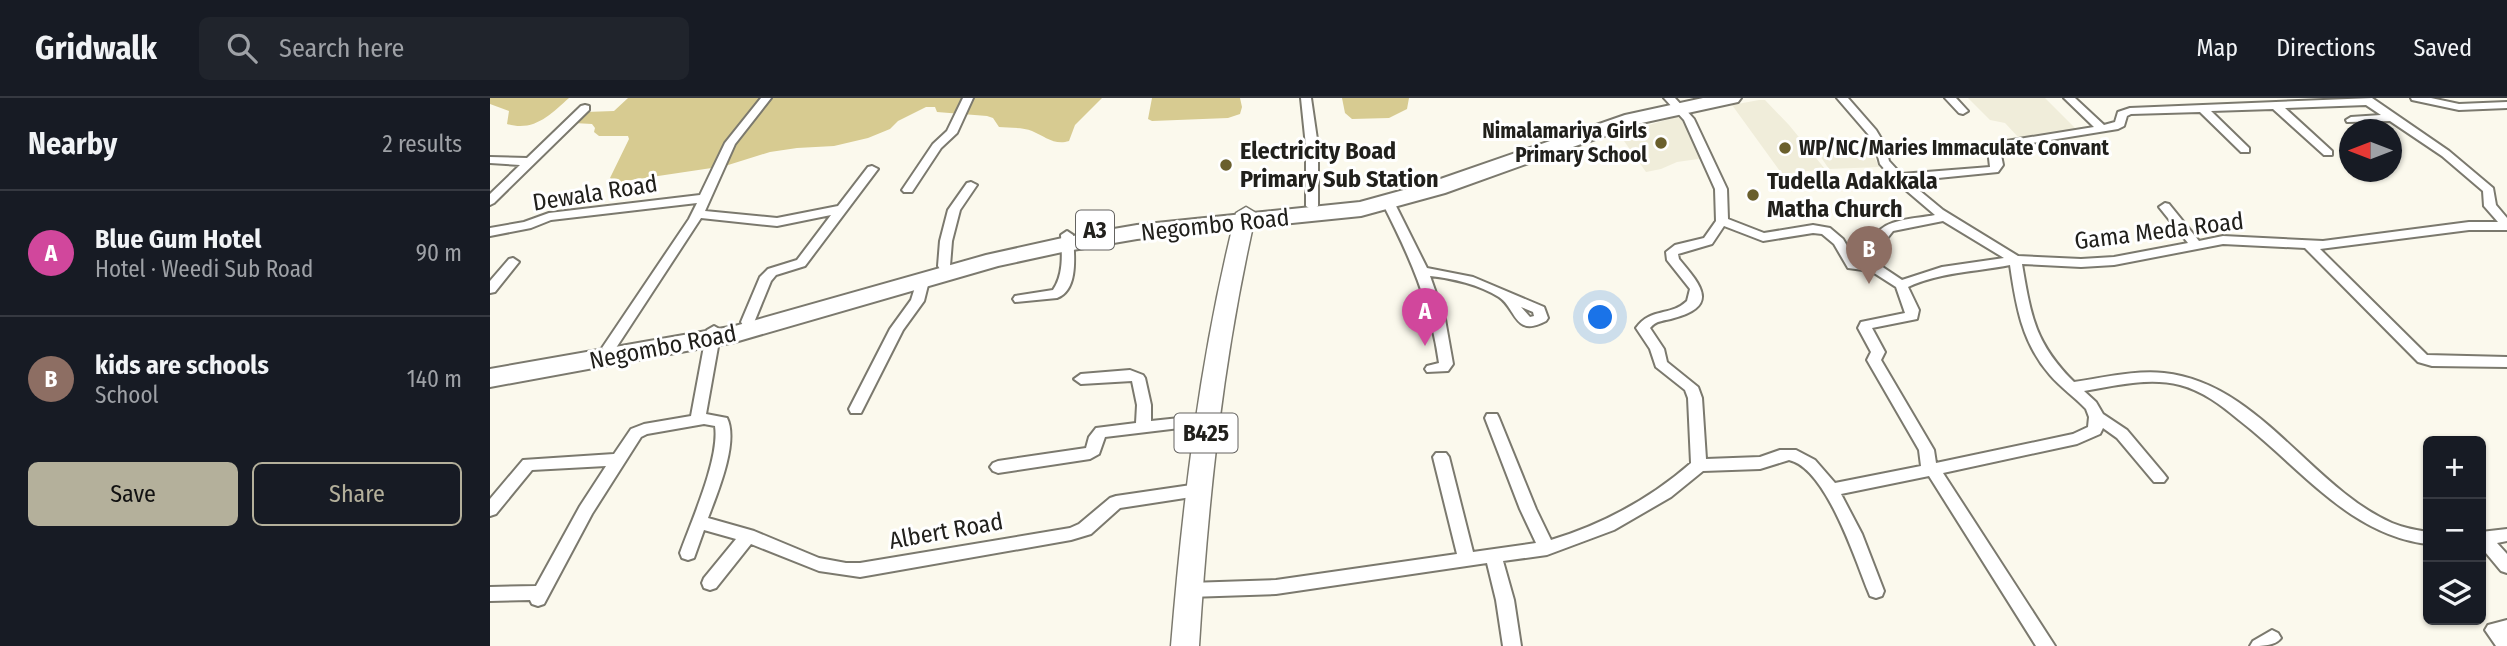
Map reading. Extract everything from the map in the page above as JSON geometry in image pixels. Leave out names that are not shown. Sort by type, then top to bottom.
[{"type":"highway","name":"Negombo Road","points":[[490,369],[609,348],[713,335],[748,322],[827,302],[1001,249],[1245,217],[1385,195],[1433,181],[1570,132],[1679,102],[1731,98]]},
{"type":"highway","name":"Negombo Road","points":[[1245,217],[1361,209],[1388,202],[1437,188],[1679,102]]},
{"type":"highway","name":"Negombo Road","points":[[490,378],[792,320],[1067,239]]},
{"type":"main road","name":"B425","points":[[1185,646],[1198,490],[1233,268],[1245,217]]},
{"type":"street","points":[[609,348],[697,214],[730,143],[766,98]]},
{"type":"street","points":[[908,190],[937,146],[952,133],[968,98]]},
{"type":"street","points":[[1306,98],[1312,146],[1312,206]]},
{"type":"street","name":"Gama Meda Road","points":[[1842,98],[1872,132],[1880,145],[1884,162],[1898,178],[1945,217],[2015,260],[2081,263],[2114,261],[2149,256],[2195,244],[2254,240],[2309,245],[2345,244],[2469,226],[2507,225]]},
{"type":"street","points":[[1950,98],[1963,111]]},
{"type":"street","points":[[2069,98],[2102,129]]},
{"type":"street","points":[[2416,98],[2459,107],[2507,105]]},
{"type":"street","points":[[1898,178],[1994,170],[1997,165],[1994,149],[1998,145],[2102,129],[2120,124],[2125,112],[2367,100],[2434,144],[2477,178],[2489,190],[2490,206],[2507,225]]},
{"type":"street","points":[[1679,102],[1721,189],[1721,221],[1708,241],[1672,252],[1673,260],[1696,288],[1695,302],[1689,308],[1675,313],[1650,318],[1643,328],[1657,349],[1661,364],[1690,387],[1695,398],[1699,465]]},
{"type":"street","points":[[2275,105],[2328,153]]},
{"type":"street","points":[[490,201],[585,108]]},
{"type":"street","points":[[2202,108],[2245,150]]},
{"type":"street","points":[[2372,119],[2394,118]]},
{"type":"street","points":[[490,160],[530,162]]},
{"type":"street","points":[[748,322],[765,280],[772,272],[801,263],[872,169]]},
{"type":"street","points":[[944,266],[946,241],[954,210],[971,185]]},
{"type":"street","name":"Dewala Road","points":[[490,232],[527,225],[549,217],[706,198]]},
{"type":"street","points":[[1388,202],[1424,271],[1439,315],[1446,364],[1443,368],[1432,369]]},
{"type":"street","points":[[2165,207],[2195,244]]},
{"type":"street","points":[[697,214],[777,222],[841,209]]},
{"type":"street","points":[[1881,239],[1883,232],[1889,228],[1945,217]]},
{"type":"street","points":[[1721,221],[1763,237],[1813,229],[1826,231],[1839,242],[1852,265],[1874,267],[1901,285],[1912,316],[1866,325],[1865,328],[1878,352],[1874,360],[1926,450],[1931,469],[2046,646]]},
{"type":"street","points":[[1020,299],[1057,294],[1061,290],[1066,276],[1067,239]]},
{"type":"street","points":[[2309,245],[2423,359],[2507,362]]},
{"type":"street","points":[[1901,285],[1930,274],[1992,266],[2015,260],[2030,337],[2043,359],[2084,399],[2099,418],[2122,434],[2159,478]]},
{"type":"street","points":[[490,289],[513,262]]},
{"type":"street","points":[[1424,271],[1462,279],[1507,297]]},
{"type":"street","points":[[856,409],[897,329],[917,301],[923,281]]},
{"type":"street","points":[[698,420],[713,335]]},
{"type":"street","points":[[1081,379],[1130,375],[1138,378],[1144,405],[1143,427]]},
{"type":"street","points":[[2071,388],[2166,376],[2201,387],[2220,397],[2364,514],[2395,532],[2423,536]]},
{"type":"street","points":[[1492,418],[1528,509],[1547,548]]},
{"type":"street","points":[[1831,490],[2077,439],[2095,430],[2099,418]]},
{"type":"street","points":[[490,594],[540,596],[586,510],[640,430],[698,420],[717,420],[725,426],[720,458],[688,554]]},
{"type":"street","points":[[998,467],[1090,453],[1094,450],[1096,437],[1101,432],[1208,420]]},
{"type":"street","points":[[1189,590],[1276,587],[1547,548],[1579,539],[1627,514],[1675,487],[1699,465],[1764,463],[1781,455],[1798,456],[1810,463],[1831,490],[1854,534],[1875,591]]},
{"type":"street","points":[[1441,457],[1467,561]]},
{"type":"street","points":[[490,510],[528,464],[618,460]]},
{"type":"street","name":"Albert Road","points":[[698,522],[748,536],[806,560],[842,570],[860,570],[1071,534],[1086,529],[1116,502],[1198,490]]},
{"type":"street","points":[[2486,538],[2507,535]]},
{"type":"street","points":[[710,583],[748,536]]},
{"type":"street","points":[[2486,542],[2507,566]]},
{"type":"street","points":[[1493,556],[1505,600],[1512,646]]},
{"type":"street","points":[[2507,627],[2494,630],[2507,646]]},
{"type":"shaded area","points":[[490,98],[569,98],[541,120],[517,126],[507,124],[509,111],[490,104]]},
{"type":"shaded area","points":[[628,98],[1102,98],[1075,125],[1069,141],[1064,142],[1050,140],[1020,128],[999,127],[993,118],[987,116],[937,112],[935,107],[926,107],[898,121],[890,129],[868,138],[834,146],[770,152],[725,166],[618,182],[610,178],[629,139],[628,136],[599,136],[594,132],[592,124],[574,123],[586,112],[614,111]]},
{"type":"shaded area","points":[[1152,98],[1240,98],[1242,107],[1240,114],[1228,118],[1152,121],[1148,119]]},
{"type":"shaded area","points":[[1342,98],[1409,98],[1407,109],[1389,118],[1352,119],[1345,113]]},
{"type":"shaded area","points":[[1968,98],[2045,98],[2077,130],[2019,138],[2005,123],[1990,120]]},
{"type":"shaded area","name":"WP/NC/Maries Immaculate Convant","points":[[1765,100],[1789,125],[1825,169],[1782,174],[1732,105]]},
{"type":"shaded area","name":"Nimalamariya Girls Primary School","points":[[1679,116],[1705,158],[1677,162],[1646,172],[1624,141],[1622,133]]},
{"type":"shaded area","points":[[1847,147],[1871,150],[1879,167],[1829,169],[1816,150]]},
{"type":"place","name":"Nimalamariya Girls Primary School","points":[[1661,143]]},
{"type":"place","name":"WP/NC/Maries Immaculate Convant","points":[[1785,148]]},
{"type":"place","name":"Electricity Boad Primary Sub Station","points":[[1226,165]]},
{"type":"place","name":"Tudella Adakkala Matha Church","points":[[1753,195]]},
{"type":"place","name":"kids are schools","points":[[1869,284]]},
{"type":"place","name":"Blue Gum Hotel","points":[[1425,346]]}]
